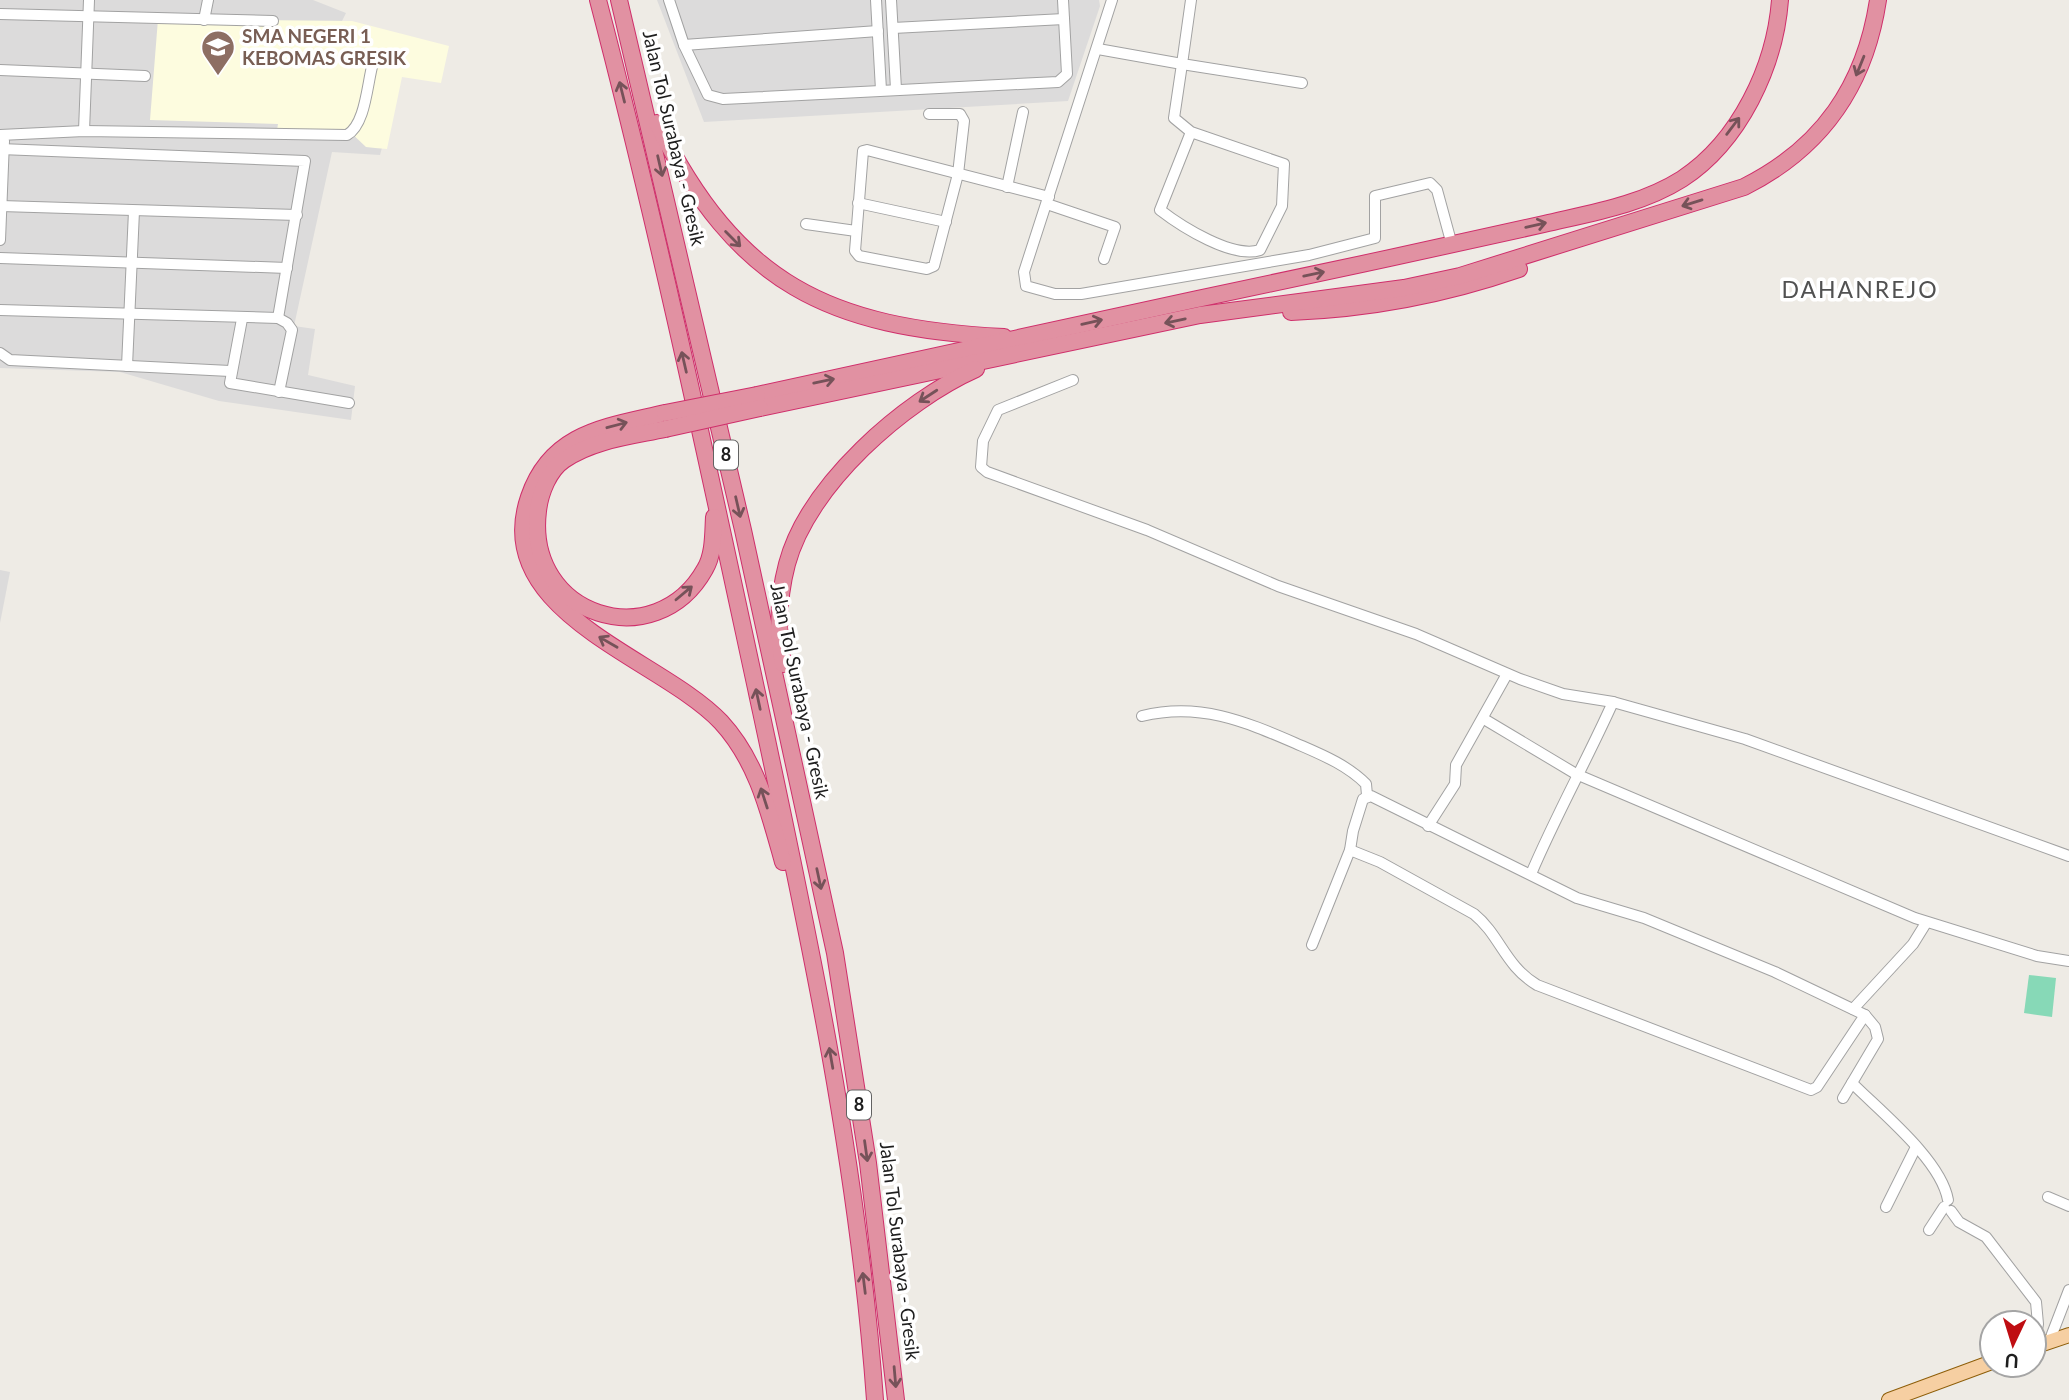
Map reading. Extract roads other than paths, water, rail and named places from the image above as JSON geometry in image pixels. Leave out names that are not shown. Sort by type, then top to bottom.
[{"type":"highway","name":"Jalan Tol Surabaya - Gresik","points":[[598,0],[624,100],[715,500],[813,957],[847,1149],[875,1400]]},
{"type":"highway","name":"Jalan Tol Surabaya - Gresik","points":[[619,0],[645,99],[805,812],[846,1014],[897,1400]]},
{"type":"highway","points":[[758,402],[1025,338],[1612,208],[1661,191],[1684,178],[1729,132],[1757,89],[1774,41],[1780,0]]},
{"type":"highway","points":[[813,957],[763,793],[732,735],[691,694],[569,617],[533,571],[524,527],[527,503],[533,483],[549,459],[570,441],[589,433],[665,421],[1200,315],[1371,308],[1460,289],[1537,263],[1641,219],[1744,187],[1775,172],[1797,156],[1816,138],[1855,78],[1875,19],[1876,0]]},
{"type":"highway","points":[[645,99],[680,170],[708,211],[762,266],[797,291],[858,316],[894,326],[948,334],[1025,338]]},
{"type":"highway","points":[[805,812],[778,634],[780,598],[787,562],[798,534],[831,486],[874,438],[912,407],[959,376],[1010,354]]},
{"type":"highway","points":[[665,421],[590,446],[562,461],[553,472],[539,502],[537,523],[539,552],[549,575],[573,600],[595,612],[628,617],[657,610],[687,591],[706,567],[711,548],[715,500]]},
{"type":"main road","points":[[2049,1342],[2069,1335]]},
{"type":"main road","points":[[1889,1400],[1978,1368]]},
{"type":"street","points":[[83,131],[89,0]]},
{"type":"street","points":[[204,20],[208,0]]},
{"type":"street","points":[[669,0],[684,45],[708,95],[715,98],[1058,82],[1067,74],[1063,0]]},
{"type":"street","points":[[876,0],[881,90]]},
{"type":"street","points":[[891,0],[896,89]]},
{"type":"street","points":[[1112,0],[1024,272],[1024,282],[1038,291],[1081,294],[1310,255],[1369,240],[1376,235],[1375,196],[1430,183],[1437,190],[1452,245]]},
{"type":"street","points":[[1191,132],[1160,210],[1229,250],[1245,253],[1260,250],[1282,206],[1284,164],[1191,132],[1174,118],[1192,0]]},
{"type":"street","points":[[0,14],[273,21]]},
{"type":"street","points":[[893,28],[1064,19]]},
{"type":"street","points":[[684,45],[878,32]]},
{"type":"street","points":[[1098,49],[1302,83]]},
{"type":"street","points":[[0,240],[2,135],[83,131],[347,135],[354,131],[359,120],[373,62]]},
{"type":"street","points":[[0,70],[145,76]]},
{"type":"street","points":[[1007,187],[1023,111]]},
{"type":"street","points":[[929,114],[963,116],[958,174],[932,269],[859,256],[855,251],[863,151],[958,174],[1007,187],[1115,228],[1104,259]]},
{"type":"street","points":[[2,149],[300,159],[306,165],[278,318]]},
{"type":"street","points":[[858,203],[946,222]]},
{"type":"street","points":[[1,206],[297,215]]},
{"type":"street","points":[[127,366],[134,211]]},
{"type":"street","points":[[806,225],[856,231]]},
{"type":"street","points":[[0,258],[287,268]]},
{"type":"street","points":[[0,310],[278,318],[292,330],[279,392]]},
{"type":"street","points":[[242,318],[230,371],[229,380],[233,385],[349,403]]},
{"type":"street","points":[[0,353],[10,360],[230,371]]},
{"type":"street","points":[[1073,380],[998,410],[983,441],[981,467],[987,472],[1059,500],[1147,530],[1278,586],[1416,634],[1507,674],[1563,694],[1613,702],[1745,739],[2069,856]]},
{"type":"street","points":[[1428,826],[1455,784],[1456,765],[1507,674]]},
{"type":"street","points":[[1531,874],[1576,774],[1589,756],[1613,702]]},
{"type":"street","points":[[1142,716],[1176,710],[1206,711],[1251,723],[1347,768],[1366,784],[1367,795],[1353,831],[1350,850],[1312,945]]},
{"type":"street","points":[[1484,719],[1576,774],[1926,923],[2038,956],[2069,961]]},
{"type":"street","points":[[1367,795],[1577,898],[1644,918],[1775,972],[1865,1016],[1875,1027],[1878,1039],[1843,1098]]},
{"type":"street","points":[[1350,850],[1380,862],[1474,914],[1484,923],[1516,969],[1538,985],[1811,1090],[1817,1087],[1865,1016]]},
{"type":"street","points":[[1853,1009],[1913,944],[1926,923]]},
{"type":"street","points":[[1852,1083],[1916,1147],[1943,1183],[1948,1206],[1959,1222],[1984,1235],[2036,1302],[2037,1309]]},
{"type":"street","points":[[1886,1207],[1916,1147]]},
{"type":"street","points":[[2048,1197],[2069,1206]]},
{"type":"street","points":[[1929,1230],[1948,1206]]},
{"type":"street","points":[[2049,1342],[2069,1290]]},
{"type":"place","name":"SMA NEGERI 1 KEBOMAS GRESIK","points":[[218,77]]},
{"type":"district","name":"DAHANREJO","points":[[1860,290]]}]
